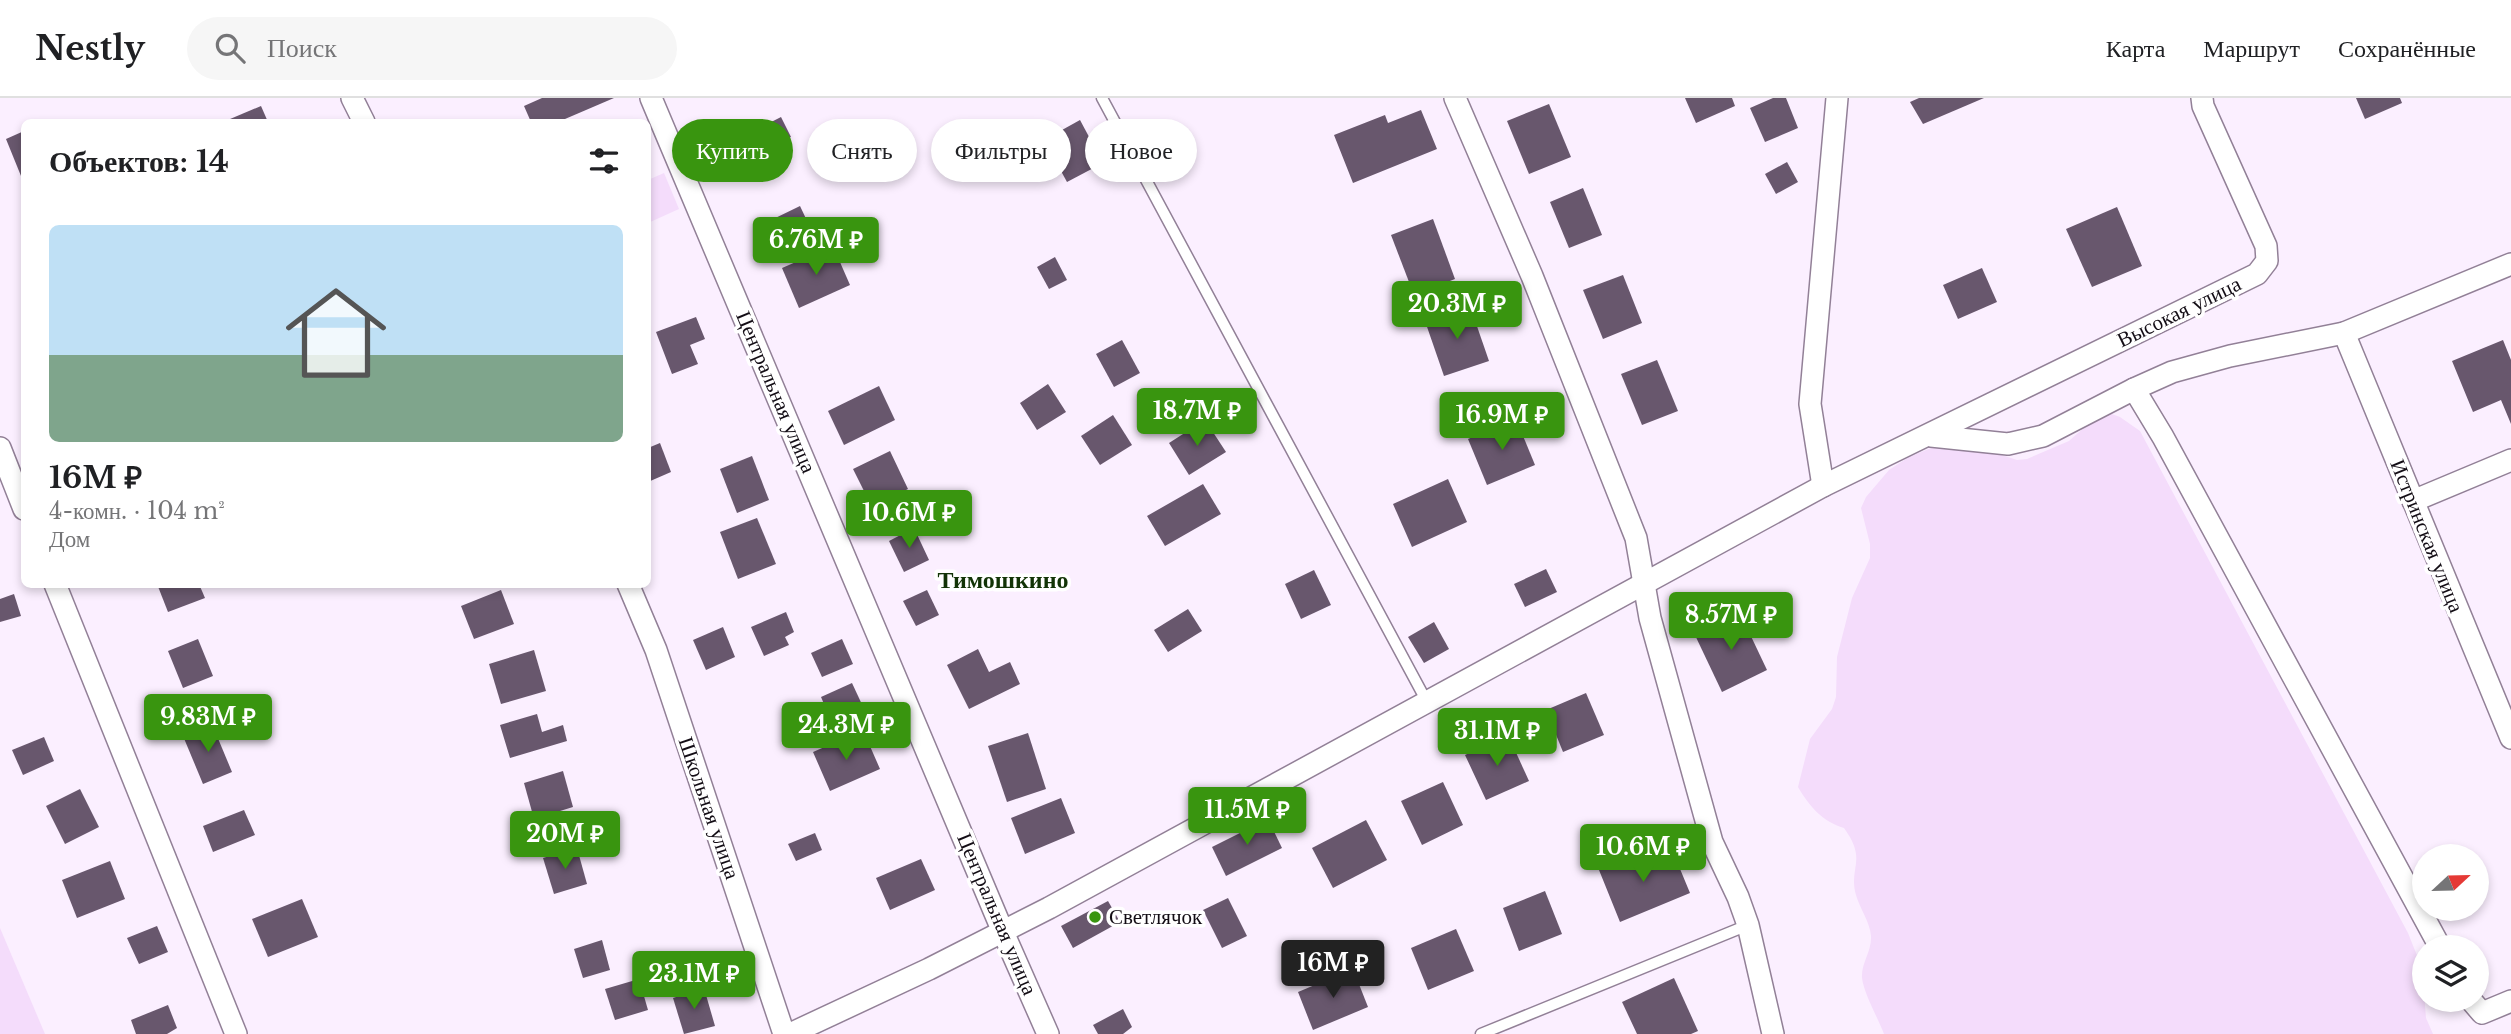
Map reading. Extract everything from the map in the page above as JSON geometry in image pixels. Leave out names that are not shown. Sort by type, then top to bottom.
[{"type":"street","points":[[352,98],[362,119]]},
{"type":"street","name":"Центральная улица","points":[[651,98],[1048,1034]]},
{"type":"street","points":[[1455,98],[1532,276],[1636,538],[1650,618],[1712,842],[1748,925],[1773,1034]]},
{"type":"street","points":[[1823,486],[1810,404],[1837,98]]},
{"type":"street","name":"Высокая улица","points":[[790,1034],[1003,932],[1823,486],[2257,274],[2267,261],[2266,246],[2203,106],[2202,98]]},
{"type":"street","points":[[1928,435],[2008,444],[2043,436],[2172,372],[2230,356],[2344,333],[2511,264]]},
{"type":"street","name":"Истринская улица","points":[[2344,333],[2511,738]]},
{"type":"street","points":[[2134,389],[2163,437],[2433,935]]},
{"type":"street","points":[[0,448],[21,501]]},
{"type":"street","points":[[2413,501],[2511,460]]},
{"type":"street","points":[[57,588],[236,1034]]},
{"type":"street","name":"Школьная улица","points":[[630,588],[656,650],[784,1034]]},
{"type":"street","points":[[2489,1010],[2511,1001]]},
{"type":"lane","points":[[1102,98],[1427,702]]},
{"type":"lane","points":[[1481,1034],[1748,925]]},
{"type":"shaded area","points":[[664,173],[679,209],[651,222],[651,179]]},
{"type":"shaded area","points":[[2109,413],[2140,431],[2408,933],[2412,943],[2412,1012],[2426,1012],[2433,1034],[1884,1034],[1862,978],[1871,936],[1854,885],[1855,848],[1844,828],[1829,822],[1817,812],[1798,787],[1810,739],[1832,709],[1836,697],[1837,657],[1852,598],[1870,558],[1870,544],[1861,508],[1866,497],[1889,470],[1909,457],[1931,448],[1943,444],[1968,444],[2017,460],[2027,459],[2069,441],[2096,417]]},
{"type":"shaded area","points":[[0,928],[45,1034],[0,1034]]},
{"type":"building","points":[[542,98],[614,98],[565,119],[530,119],[524,106]]},
{"type":"building","points":[[1685,98],[1732,98],[1735,106],[1696,123]]},
{"type":"building","points":[[1773,98],[1786,98],[1798,128],[1765,142],[1750,108]]},
{"type":"building","points":[[1919,98],[1984,98],[1923,124],[1910,102]]},
{"type":"building","points":[[2356,98],[2400,98],[2402,103],[2365,119]]},
{"type":"building","points":[[1549,104],[1571,157],[1529,174],[1507,121]]},
{"type":"building","points":[[261,106],[267,119],[230,119]]},
{"type":"building","points":[[1421,110],[1437,149],[1353,183],[1334,135],[1385,115],[1388,123]]},
{"type":"building","points":[[1080,120],[1085,129],[1085,172],[1071,180],[1071,125]]},
{"type":"building","points":[[21,132],[21,176],[6,139]]},
{"type":"building","points":[[1787,162],[1798,182],[1776,194],[1765,174]]},
{"type":"building","points":[[1583,188],[1602,235],[1569,248],[1550,202]]},
{"type":"building","points":[[800,206],[809,225],[793,233],[797,241],[773,253],[759,226]]},
{"type":"building","points":[[2117,207],[2142,266],[2092,287],[2066,229]]},
{"type":"building","points":[[1433,219],[1455,279],[1414,295],[1391,235]]},
{"type":"building","points":[[833,246],[850,285],[799,308],[782,268]]},
{"type":"building","points":[[1055,257],[1067,280],[1049,289],[1037,267]]},
{"type":"building","points":[[1982,268],[1997,302],[1958,319],[1943,285]]},
{"type":"building","points":[[1623,275],[1642,323],[1603,339],[1583,290]]},
{"type":"building","points":[[1470,306],[1489,361],[1444,376],[1425,321]]},
{"type":"building","points":[[696,317],[705,339],[690,345],[698,364],[672,374],[656,332]]},
{"type":"building","points":[[1122,340],[1140,373],[1114,387],[1096,354]]},
{"type":"building","points":[[2503,340],[2511,360],[2511,424],[2501,400],[2473,412],[2452,361]]},
{"type":"building","points":[[1657,360],[1678,411],[1642,425],[1621,374]]},
{"type":"building","points":[[1048,384],[1066,412],[1037,430],[1020,403]]},
{"type":"building","points":[[879,386],[895,420],[844,445],[828,411]]},
{"type":"building","points":[[1113,415],[1132,445],[1100,465],[1081,436]]},
{"type":"building","points":[[1516,419],[1535,465],[1487,485],[1468,439]]},
{"type":"building","points":[[1205,420],[1226,452],[1189,475],[1169,443]]},
{"type":"building","points":[[660,443],[671,472],[651,481],[651,447]]},
{"type":"building","points":[[890,451],[908,489],[886,500],[882,492],[868,499],[853,469]]},
{"type":"building","points":[[752,456],[769,500],[737,513],[720,469]]},
{"type":"building","points":[[1448,479],[1467,522],[1412,547],[1393,504]]},
{"type":"building","points":[[1203,484],[1221,514],[1165,546],[1147,516]]},
{"type":"building","points":[[757,518],[776,564],[738,579],[720,532]]},
{"type":"building","points":[[914,528],[929,560],[904,572],[889,541]]},
{"type":"building","points":[[1546,569],[1557,592],[1525,607],[1514,584]]},
{"type":"building","points":[[1314,570],[1331,605],[1301,619],[1285,584]]},
{"type":"building","points":[[159,588],[201,588],[205,598],[168,612]]},
{"type":"building","points":[[501,590],[514,624],[474,639],[461,606]]},
{"type":"building","points":[[927,590],[939,615],[916,626],[903,601]]},
{"type":"building","points":[[14,594],[21,616],[0,622],[0,599]]},
{"type":"building","points":[[1188,609],[1202,631],[1168,652],[1154,630]]},
{"type":"building","points":[[1739,611],[1767,670],[1722,692],[1694,633]]},
{"type":"building","points":[[786,612],[794,632],[785,637],[789,645],[764,656],[751,627]]},
{"type":"building","points":[[1434,622],[1449,649],[1424,663],[1408,637]]},
{"type":"building","points":[[723,627],[735,657],[706,670],[693,640]]},
{"type":"building","points":[[198,639],[213,676],[183,688],[168,651]]},
{"type":"building","points":[[842,639],[853,664],[822,677],[811,653]]},
{"type":"building","points":[[978,649],[989,672],[1010,662],[1020,684],[969,709],[947,665]]},
{"type":"building","points":[[534,650],[546,691],[501,704],[489,664]]},
{"type":"building","points":[[852,683],[865,711],[833,725],[821,697]]},
{"type":"building","points":[[1586,693],[1604,735],[1563,752],[1546,710]]},
{"type":"building","points":[[537,714],[542,732],[563,725],[567,741],[510,758],[500,725]]},
{"type":"building","points":[[212,724],[232,772],[203,784],[183,736]]},
{"type":"building","points":[[1028,733],[1046,789],[1007,802],[988,746]]},
{"type":"building","points":[[1508,735],[1529,781],[1486,800],[1465,755]]},
{"type":"building","points":[[44,737],[54,761],[23,775],[12,750]]},
{"type":"building","points":[[866,737],[880,769],[830,791],[813,752],[843,739],[846,746]]},
{"type":"building","points":[[563,771],[573,807],[534,819],[524,783]]},
{"type":"building","points":[[1443,782],[1463,825],[1422,845],[1401,801]]},
{"type":"building","points":[[80,789],[99,827],[65,844],[46,806]]},
{"type":"building","points":[[1061,798],[1075,833],[1025,854],[1011,818]]},
{"type":"building","points":[[244,810],[255,835],[213,852],[203,826]]},
{"type":"building","points":[[1268,819],[1282,848],[1226,876],[1212,847]]},
{"type":"building","points":[[1366,820],[1387,860],[1333,888],[1312,848]]},
{"type":"building","points":[[815,833],[822,850],[796,861],[788,844]]},
{"type":"building","points":[[1659,846],[1668,868],[1678,864],[1690,893],[1620,922],[1599,870]]},
{"type":"building","points":[[577,848],[587,884],[554,894],[543,858]]},
{"type":"building","points":[[921,859],[935,890],[890,910],[876,878]]},
{"type":"building","points":[[110,861],[125,899],[77,918],[62,880]]},
{"type":"building","points":[[1545,891],[1562,934],[1519,951],[1503,908]]},
{"type":"building","points":[[1228,898],[1247,936],[1222,948],[1203,910]]},
{"type":"building","points":[[302,899],[318,937],[268,957],[252,919]]},
{"type":"building","points":[[1108,901],[1120,922],[1073,948],[1061,926]]},
{"type":"building","points":[[157,926],[168,952],[139,964],[127,938]]},
{"type":"building","points":[[1456,929],[1474,971],[1428,990],[1411,948]]},
{"type":"building","points":[[602,940],[610,970],[583,978],[574,949]]},
{"type":"building","points":[[1353,969],[1368,1007],[1313,1030],[1298,992]]},
{"type":"building","points":[[1674,978],[1698,1031],[1691,1034],[1637,1034],[1622,1002]]},
{"type":"building","points":[[639,979],[648,1010],[615,1020],[605,989]]},
{"type":"building","points":[[704,988],[715,1026],[684,1034],[673,998]]},
{"type":"building","points":[[168,1005],[177,1028],[167,1034],[136,1034],[131,1020]]},
{"type":"building","points":[[1123,1009],[1132,1027],[1123,1034],[1098,1034],[1093,1025]]},
{"type":"place","name":"Светлячок","points":[[1095,917]]},
{"type":"district","name":"Тимошкино","points":[[1003,579]]}]
